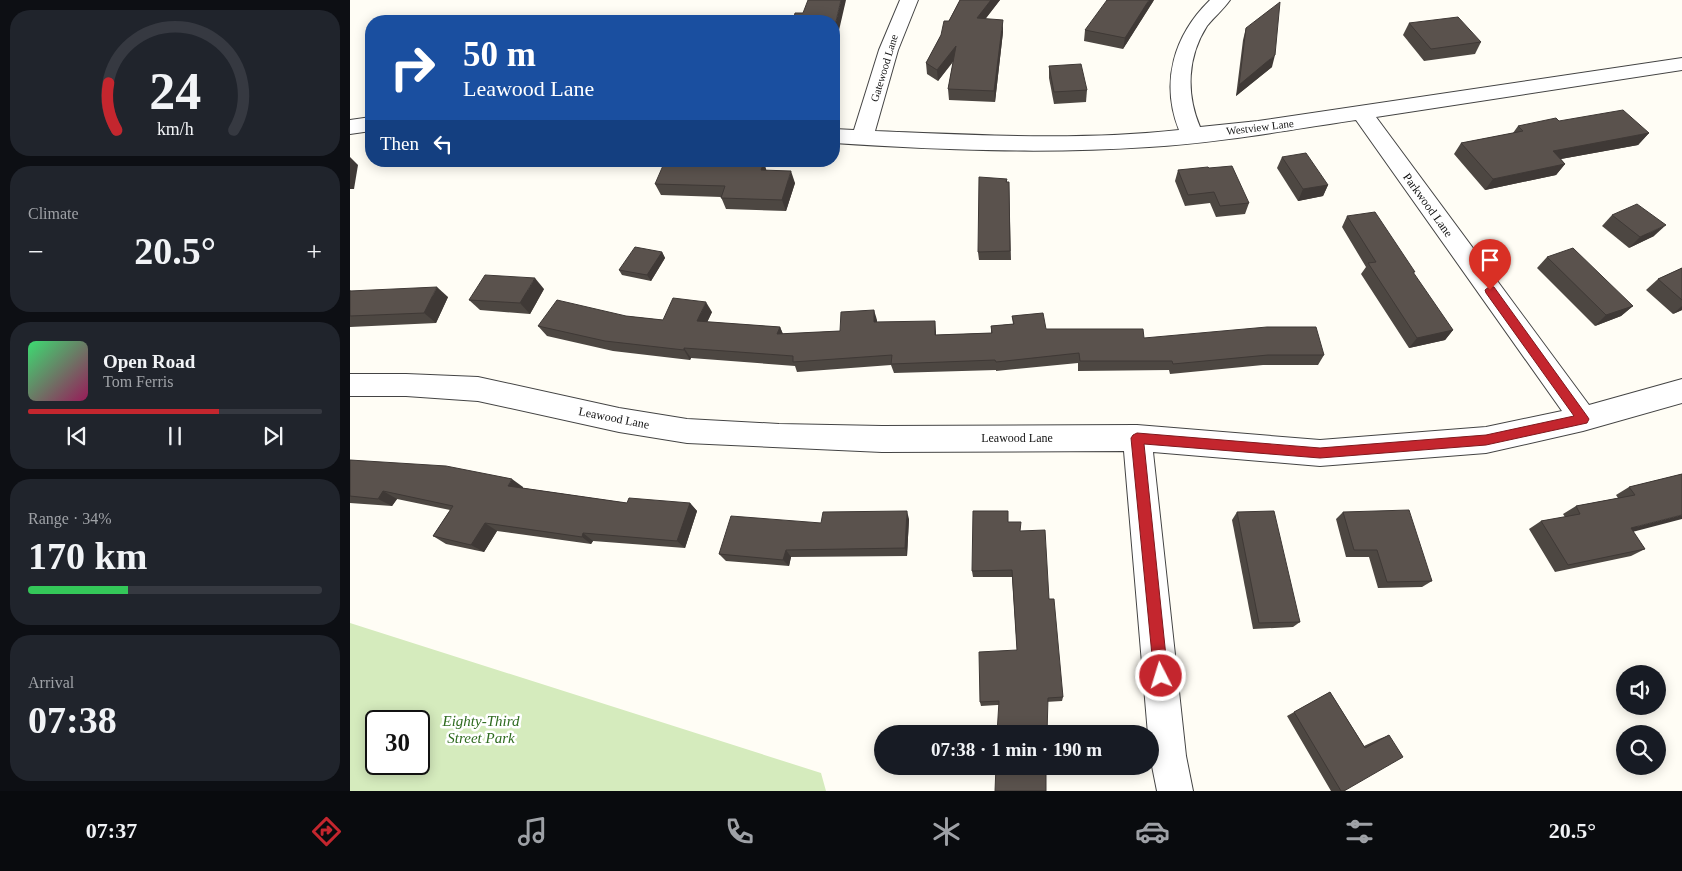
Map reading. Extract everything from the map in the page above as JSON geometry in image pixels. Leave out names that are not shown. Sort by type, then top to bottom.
[{"type":"street","name":"Gatewood Lane","points":[[863,137],[889,46],[909,0]]},
{"type":"street","points":[[1192,135],[1183,111],[1179,77],[1184,52],[1202,18],[1221,0]]},
{"type":"street","name":"Westview Lane","points":[[840,136],[984,143],[1061,144],[1131,141],[1258,128],[1682,64]]},
{"type":"street","name":"Parkwood Lane","points":[[1362,113],[1583,419]]},
{"type":"street","points":[[350,127],[365,125]]},
{"type":"street","name":"Leawood Lane","points":[[350,385],[406,385],[478,389],[618,420],[687,431],[882,439],[1137,438],[1320,453],[1486,440],[1583,419],[1682,391]]},
{"type":"street","points":[[1137,438],[1168,756],[1176,791]]},
{"type":"green space","name":"Eighty-Third Street Park","points":[[350,623],[821,773],[826,791],[350,791]]},
{"type":"building","points":[[808,0],[841,0],[838,15],[794,15],[795,13],[803,13]]},
{"type":"building","points":[[960,0],[991,0],[977,18],[1003,20],[994,91],[948,89],[956,46],[937,70],[926,63],[941,35],[944,21],[949,21]]},
{"type":"building","points":[[1107,0],[1149,0],[1125,38],[1085,30]]},
{"type":"building","points":[[1280,2],[1275,55],[1239,85],[1246,28]]},
{"type":"building","points":[[1458,17],[1481,42],[1431,49],[1409,23]]},
{"type":"building","points":[[1081,64],[1087,90],[1054,92],[1049,66]]},
{"type":"building","points":[[1623,110],[1649,133],[1553,151],[1565,164],[1493,179],[1461,143],[1523,131],[1518,126],[1556,118],[1559,121]]},
{"type":"building","points":[[1306,153],[1328,185],[1303,189],[1282,157]]},
{"type":"building","points":[[1232,166],[1249,203],[1220,206],[1214,192],[1188,195],[1178,170],[1208,167]]},
{"type":"building","points":[[662,167],[762,167],[761,170],[791,171],[782,200],[721,198],[725,186],[655,184]]},
{"type":"building","points":[[979,177],[1007,179],[1006,182],[1009,182],[1010,251],[978,252]]},
{"type":"building","points":[[1637,204],[1666,225],[1640,237],[1612,215]]},
{"type":"building","points":[[1375,212],[1453,330],[1417,338],[1368,263],[1376,262],[1347,216]]},
{"type":"building","points":[[635,247],[662,252],[647,275],[619,270]]},
{"type":"building","points":[[1573,248],[1633,306],[1606,315],[1547,257]]},
{"type":"building","points":[[1682,268],[1682,300],[1658,279]]},
{"type":"building","points":[[485,275],[535,278],[520,303],[469,300]]},
{"type":"building","points":[[437,287],[424,313],[350,316],[350,291]]},
{"type":"building","points":[[673,298],[706,302],[697,321],[780,327],[777,334],[840,331],[841,312],[874,310],[874,322],[935,321],[935,335],[992,333],[991,326],[1014,324],[1012,316],[1043,313],[1046,329],[1143,329],[1144,338],[1267,327],[1316,327],[1324,355],[1268,355],[1173,364],[1172,361],[1080,361],[1079,353],[996,362],[995,360],[891,364],[892,355],[793,362],[793,356],[684,348],[684,350],[605,341],[538,326],[557,300],[626,316],[663,320]]},
{"type":"building","points":[[350,460],[446,466],[512,479],[508,486],[627,503],[629,498],[690,503],[677,541],[583,533],[582,537],[485,523],[471,545],[433,536],[453,506],[383,491],[378,499],[350,496]]},
{"type":"building","points":[[1682,474],[1682,515],[1631,528],[1645,549],[1568,565],[1541,521],[1580,514],[1576,506],[1635,495],[1629,487]]},
{"type":"building","points":[[1409,510],[1432,581],[1387,582],[1377,550],[1354,550],[1343,512]]},
{"type":"building","points":[[907,511],[905,548],[786,550],[783,560],[719,554],[731,516],[821,523],[823,512]]},
{"type":"building","points":[[973,511],[1008,511],[1008,522],[1021,522],[1020,531],[1045,530],[1049,599],[1054,599],[1063,697],[1048,698],[1047,725],[998,725],[999,701],[980,702],[979,652],[1017,650],[1012,570],[972,571]]},
{"type":"building","points":[[1274,511],[1300,622],[1259,623],[1237,512]]},
{"type":"building","points":[[1330,692],[1365,748],[1389,735],[1403,757],[1344,791],[1341,791],[1294,712]]},
{"type":"building","points":[[996,775],[1046,775],[1046,791],[995,791]]},
{"type":"route","points":[[1161,676],[1137,438],[1320,453],[1486,440],[1583,419],[1490,290]]}]
